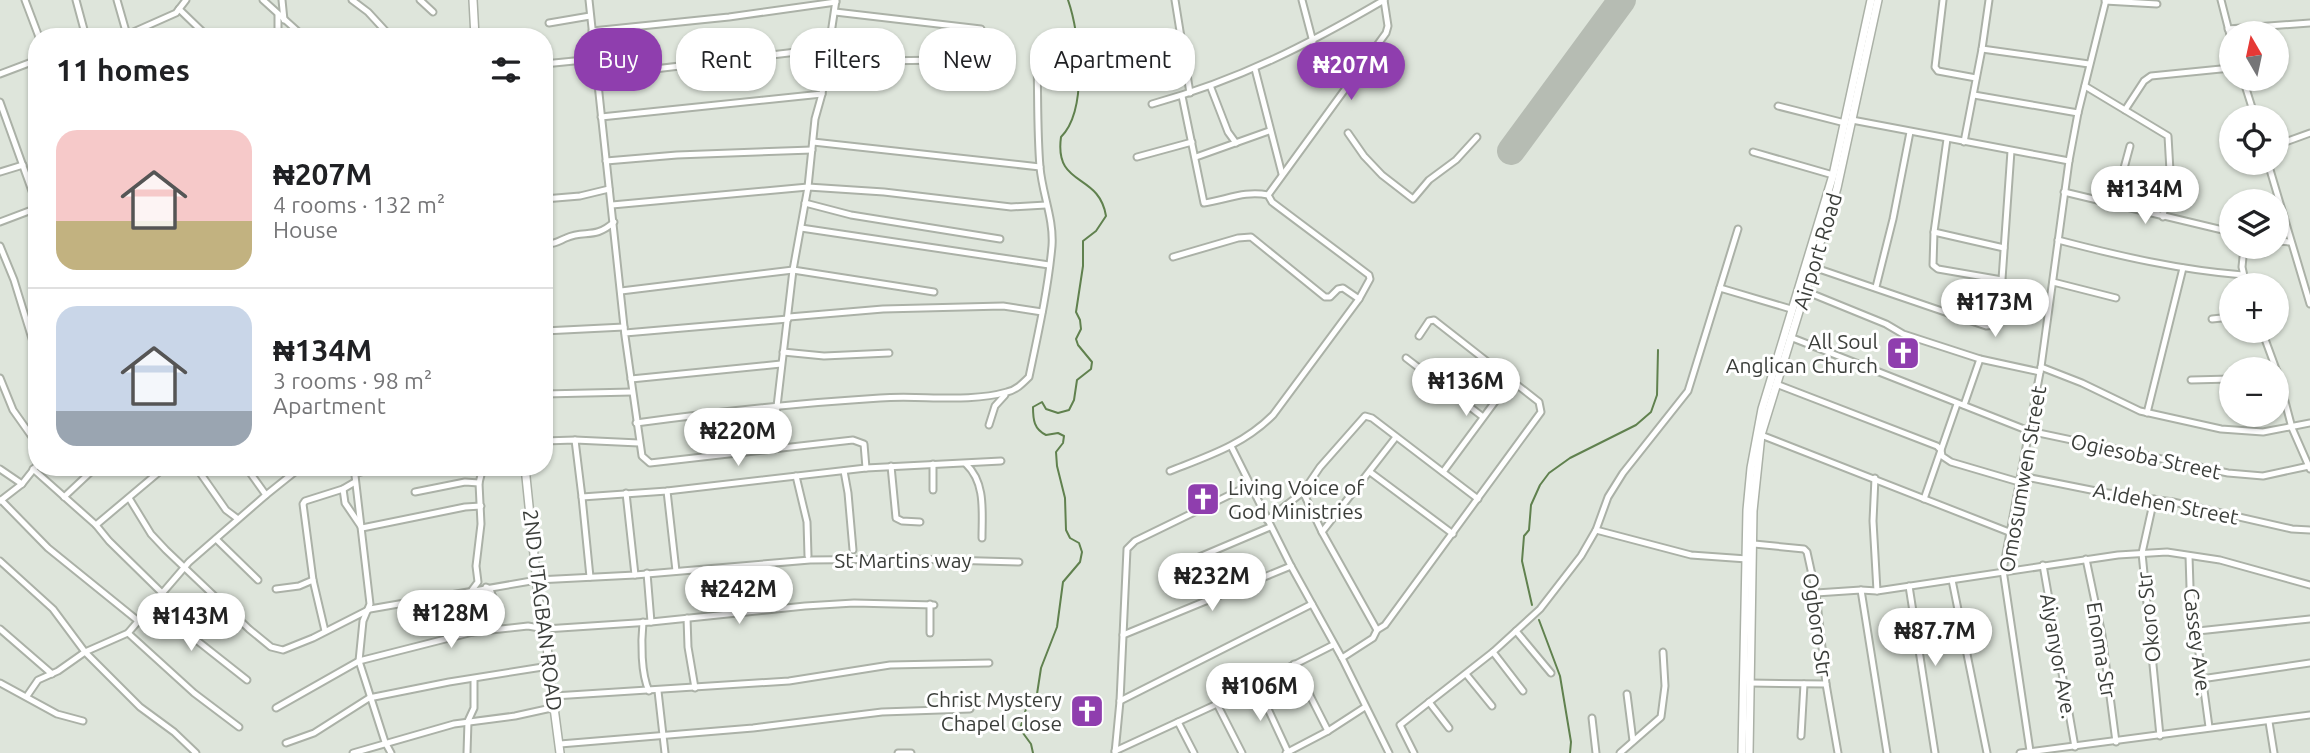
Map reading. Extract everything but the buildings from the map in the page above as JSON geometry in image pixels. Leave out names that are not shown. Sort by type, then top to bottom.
[{"type":"main road","points":[[473,0],[475,28]]},
{"type":"main road","name":"Airport Road","points":[[1749,753],[1753,511],[1761,435],[1836,188],[1871,0]]},
{"type":"main road","name":"Airport Road","points":[[1742,753],[1747,510],[1751,468],[1762,409],[1848,122],[1878,0]]},
{"type":"main road","name":"2ND UTAGBAN ROAD","points":[[526,476],[540,613],[545,629],[560,749]]},
{"type":"street","points":[[25,0],[36,28]]},
{"type":"street","points":[[76,0],[84,28]]},
{"type":"street","points":[[117,0],[123,28]]},
{"type":"street","points":[[143,28],[176,13],[186,0]]},
{"type":"street","points":[[262,0],[293,28]]},
{"type":"street","points":[[282,0],[284,20]]},
{"type":"street","points":[[352,0],[383,28]]},
{"type":"street","points":[[420,0],[433,12]]},
{"type":"street","points":[[589,0],[592,28]]},
{"type":"street","points":[[1175,0],[1190,93]]},
{"type":"street","points":[[1302,0],[1313,42]]},
{"type":"street","points":[[1152,104],[1255,69],[1313,42],[1372,3],[1384,0],[1388,26],[1386,33],[1268,195]]},
{"type":"street","points":[[1943,0],[1935,67],[1938,71],[1976,78]]},
{"type":"street","points":[[1964,142],[1983,49],[1989,0]]},
{"type":"street","points":[[2221,0],[2226,21]]},
{"type":"street","points":[[621,28],[729,17],[836,1],[833,28]]},
{"type":"street","points":[[2106,1],[2157,4]]},
{"type":"street","name":"Omosumwen Street","points":[[2030,751],[2003,570],[2040,370],[2069,161],[2089,64],[2106,1]]},
{"type":"street","points":[[179,9],[199,28]]},
{"type":"street","points":[[835,12],[972,28]]},
{"type":"street","points":[[278,15],[278,28]]},
{"type":"street","points":[[550,23],[590,16]]},
{"type":"street","points":[[2289,25],[2310,23]]},
{"type":"street","points":[[1983,49],[2089,64]]},
{"type":"street","points":[[662,68],[790,53]]},
{"type":"street","points":[[553,63],[574,61]]},
{"type":"street","points":[[0,74],[28,66]]},
{"type":"street","points":[[1255,69],[1282,174]]},
{"type":"street","points":[[2126,110],[2144,80],[2151,76],[2219,69]]},
{"type":"street","points":[[2085,86],[2168,136],[2170,171],[2163,217]]},
{"type":"street","points":[[1211,88],[1228,132],[1236,143]]},
{"type":"street","points":[[598,91],[632,393],[642,456],[650,463],[853,440],[864,444],[866,468]]},
{"type":"street","points":[[772,449],[793,270],[823,91]]},
{"type":"street","points":[[989,425],[999,399],[1020,387],[1029,377],[1049,265],[1052,225],[1040,167],[1038,91]]},
{"type":"street","points":[[601,117],[822,94]]},
{"type":"street","points":[[1973,95],[2078,113]]},
{"type":"street","points":[[1170,471],[1231,446],[1256,431],[1273,415],[1370,281],[1368,275],[1272,202],[1268,195],[1256,192],[1204,203],[1182,96]]},
{"type":"street","points":[[0,102],[3,118],[28,180]]},
{"type":"street","points":[[1778,106],[1848,122],[2069,161]]},
{"type":"street","points":[[1196,157],[1269,131]]},
{"type":"street","points":[[1876,287],[1910,132]]},
{"type":"street","points":[[1348,133],[1382,175],[1413,199],[1429,180],[1456,160],[1477,137]]},
{"type":"street","points":[[2289,141],[2310,133]]},
{"type":"street","points":[[1947,139],[1934,232],[1935,268],[2002,281]]},
{"type":"street","points":[[813,142],[1040,167]]},
{"type":"street","points":[[1137,158],[1192,142]]},
{"type":"street","points":[[2114,205],[2130,146]]},
{"type":"street","points":[[606,161],[677,155],[812,150]]},
{"type":"street","points":[[1813,267],[1992,327],[1999,322],[2011,151]]},
{"type":"street","points":[[1753,152],[1833,174]]},
{"type":"street","points":[[0,172],[23,165]]},
{"type":"street","points":[[2271,175],[2290,242],[2307,283],[2310,304]]},
{"type":"street","points":[[612,205],[808,187],[884,192],[1011,207],[1046,205]]},
{"type":"street","points":[[553,198],[580,196],[609,189]]},
{"type":"street","points":[[2064,192],[2219,229]]},
{"type":"street","points":[[805,203],[881,221],[1000,239]]},
{"type":"street","points":[[0,222],[28,210]]},
{"type":"street","points":[[553,244],[567,237],[601,233],[614,222]]},
{"type":"street","points":[[801,228],[1049,265]]},
{"type":"street","points":[[1414,753],[1401,725],[1493,652],[1540,609],[1581,556],[1623,473],[1688,391],[1738,229]]},
{"type":"street","points":[[1934,232],[2004,247]]},
{"type":"street","points":[[1172,257],[1238,238],[1251,237],[1325,297],[1329,298],[1342,288],[1359,299]]},
{"type":"street","points":[[2058,240],[2119,256],[2226,273]]},
{"type":"street","points":[[0,246],[28,326]]},
{"type":"street","points":[[2147,413],[2183,268]]},
{"type":"street","points":[[621,291],[793,270],[934,292]]},
{"type":"street","points":[[2053,282],[2116,298]]},
{"type":"street","points":[[1720,288],[1791,309]]},
{"type":"street","points":[[1805,291],[1886,324],[1903,334],[1980,359],[2040,370],[2082,383],[2147,413],[2221,429],[2263,432],[2310,423]]},
{"type":"street","points":[[553,331],[625,330],[883,309],[1003,306],[1042,312]]},
{"type":"street","points":[[2212,319],[2219,318]]},
{"type":"street","points":[[1342,658],[1373,638],[1377,630],[1385,625],[1541,412],[1539,402],[1434,320],[1429,321],[1419,336]]},
{"type":"street","name":"Ogiesoba Street","points":[[1790,337],[2029,431],[2228,473],[2263,476],[2309,468]]},
{"type":"street","points":[[783,352],[824,356],[889,353]]},
{"type":"street","points":[[1406,358],[1483,417]]},
{"type":"street","points":[[1924,499],[1941,450],[1980,359]]},
{"type":"street","points":[[631,380],[781,364]]},
{"type":"street","points":[[0,378],[13,410],[28,431]]},
{"type":"street","points":[[2191,380],[2219,379]]},
{"type":"street","points":[[1443,472],[1511,380]]},
{"type":"street","name":"A.Idehen Street","points":[[1776,384],[1937,446],[1942,456],[1951,462],[2020,479],[2154,499],[2292,529],[2310,530]]},
{"type":"street","points":[[636,423],[776,405],[884,397],[964,397],[1008,392]]},
{"type":"street","points":[[553,394],[632,393]]},
{"type":"street","points":[[1267,520],[1303,492],[1361,417],[1366,416],[1373,418],[1478,499]]},
{"type":"street","points":[[2289,417],[2309,468]]},
{"type":"street","points":[[1761,435],[2009,532]]},
{"type":"street","points":[[1322,532],[1396,437]]},
{"type":"street","points":[[575,440],[590,577]]},
{"type":"street","points":[[553,441],[639,443]]},
{"type":"street","points":[[1231,446],[1270,527],[1342,658],[1388,751],[1378,753]]},
{"type":"street","points":[[582,497],[667,491],[866,468],[1001,461]]},
{"type":"street","points":[[933,464],[933,490]]},
{"type":"street","points":[[967,464],[976,473],[979,485],[984,516],[982,538]]},
{"type":"street","points":[[891,466],[896,517],[902,521],[920,522]]},
{"type":"street","points":[[0,469],[22,484]]},
{"type":"street","points":[[844,471],[853,550]]},
{"type":"street","points":[[1370,472],[1453,534]]},
{"type":"street","points":[[28,476],[1,501],[48,548],[137,620]]},
{"type":"street","points":[[44,476],[162,593]]},
{"type":"street","points":[[64,497],[86,476]]},
{"type":"street","points":[[96,525],[155,476]]},
{"type":"street","points":[[202,476],[226,510],[238,519]]},
{"type":"street","points":[[252,476],[266,495]]},
{"type":"street","points":[[27,696],[37,680],[52,674],[85,652],[128,633],[186,567],[290,476]]},
{"type":"street","points":[[354,476],[370,609],[363,621],[359,661],[369,698],[391,753]]},
{"type":"street","points":[[474,632],[472,590],[478,582],[476,566],[481,476]]},
{"type":"street","points":[[796,476],[807,522],[808,556]]},
{"type":"street","points":[[1875,478],[1873,520],[1877,591]]},
{"type":"street","points":[[325,631],[313,580],[303,504],[355,482]]},
{"type":"street","points":[[415,492],[465,482],[479,483]]},
{"type":"street","points":[[1115,752],[1120,701],[1125,559],[1130,544],[1250,485]]},
{"type":"street","points":[[343,489],[345,503],[362,528]]},
{"type":"street","points":[[667,491],[676,571]]},
{"type":"street","points":[[1303,492],[1322,532],[1377,630]]},
{"type":"street","points":[[626,493],[635,575]]},
{"type":"street","name":"St Martins way","points":[[129,498],[151,534],[249,629],[271,647],[283,650],[370,609],[537,580],[635,575],[810,560],[1019,562]]},
{"type":"street","name":"Okoro Str","points":[[2154,499],[2142,554],[2160,736]]},
{"type":"street","points":[[362,528],[481,506]]},
{"type":"street","points":[[1171,569],[1270,527]]},
{"type":"street","points":[[1596,530],[1691,555],[1747,559]]},
{"type":"street","points":[[216,539],[258,580]]},
{"type":"street","name":"Ogboro Str","points":[[1754,544],[1804,549],[1807,552],[1816,593],[1826,684],[1838,753]]},
{"type":"street","points":[[1816,593],[1877,591],[2003,570],[2167,552],[2220,560],[2310,585]]},
{"type":"street","name":"Cassey Ave.","points":[[2189,555],[2190,587],[2209,727]]},
{"type":"street","name":"Enoma Str","points":[[2086,559],[2102,635],[2116,741]]},
{"type":"street","points":[[0,561],[53,609],[85,652],[140,707],[196,753]]},
{"type":"street","name":"Aiyanyor Ave.","points":[[2043,565],[2075,747]]},
{"type":"street","points":[[1123,635],[1291,566]]},
{"type":"street","points":[[647,573],[651,622]]},
{"type":"street","points":[[276,589],[299,586],[313,580]]},
{"type":"street","points":[[1952,580],[1987,753]]},
{"type":"street","points":[[478,582],[491,592],[495,603]]},
{"type":"street","points":[[1909,586],[1935,753]]},
{"type":"street","points":[[1860,590],[1887,753]]},
{"type":"street","points":[[155,601],[190,635],[247,680]]},
{"type":"street","points":[[276,708],[359,661],[474,632],[528,626],[545,629],[651,622],[854,603],[932,605],[930,633]]},
{"type":"street","points":[[1120,701],[1312,604]]},
{"type":"street","points":[[687,618],[688,646],[695,688]]},
{"type":"street","points":[[2198,631],[2310,619]]},
{"type":"street","points":[[643,622],[640,647],[644,679],[649,691]]},
{"type":"street","points":[[0,629],[52,674]]},
{"type":"street","points":[[1516,631],[1551,673]]},
{"type":"street","points":[[128,633],[194,693],[239,727]]},
{"type":"street","points":[[1115,752],[1333,645]]},
{"type":"street","points":[[1493,652],[1523,691]]},
{"type":"street","points":[[1620,753],[1661,717],[1665,686],[1663,652]]},
{"type":"street","points":[[554,696],[789,681],[890,665],[989,663]]},
{"type":"street","points":[[2201,680],[2310,663]]},
{"type":"street","points":[[1294,664],[1328,731]]},
{"type":"street","points":[[286,743],[314,733],[369,698],[549,666]]},
{"type":"street","points":[[1466,674],[1492,706]]},
{"type":"street","points":[[467,753],[468,721],[474,708],[474,679]]},
{"type":"street","points":[[0,683],[57,714],[83,721]]},
{"type":"street","points":[[1256,683],[1287,752],[1366,707]]},
{"type":"street","points":[[1749,683],[1826,684]]},
{"type":"street","points":[[1801,736],[1804,684]]},
{"type":"street","points":[[659,691],[665,753]]},
{"type":"street","points":[[1627,694],[1633,741]]},
{"type":"street","points":[[1429,702],[1449,728]]},
{"type":"street","points":[[1217,704],[1242,753]]},
{"type":"street","points":[[353,753],[468,721],[515,716],[556,707]]},
{"type":"street","points":[[560,749],[663,735],[753,728],[882,712],[970,709]]},
{"type":"street","points":[[2020,753],[2310,715]]},
{"type":"street","points":[[1592,718],[1596,753]]},
{"type":"street","points":[[1178,722],[1194,753]]},
{"type":"street","points":[[2269,722],[2274,753]]},
{"type":"street","points":[[898,753],[911,753]]},
{"type":"waterway","points":[[1033,753],[1031,744],[1020,729],[1026,709],[1037,694],[1041,668],[1057,627],[1063,582],[1080,562],[1082,552],[1079,543],[1070,538],[1066,530],[1065,498],[1056,452],[1063,443],[1064,436],[1058,433],[1046,435],[1039,430],[1034,420],[1033,407],[1042,402],[1046,409],[1058,413],[1069,410],[1074,400],[1077,380],[1091,369],[1092,362],[1076,339],[1081,329],[1076,312],[1083,266],[1083,241],[1096,231],[1106,216],[1102,202],[1095,192],[1070,173],[1064,165],[1061,153],[1061,137],[1070,125],[1075,109],[1079,71],[1076,32],[1068,0]]},
{"type":"waterway","points":[[1532,605],[1522,561],[1531,505],[1540,485],[1549,473],[1570,458],[1636,425],[1651,412],[1657,395],[1658,350]]},
{"type":"waterway","points":[[1539,620],[1560,676],[1571,742],[1570,753]]},
{"type":"runway","points":[[1511,151],[1622,0]]},
{"type":"place","name":"All Soul Anglican Church","points":[[1903,353]]},
{"type":"place","name":"Living Voice of God Ministries","points":[[1203,499]]},
{"type":"place","name":"Christ Mystery Chapel Close","points":[[1087,711]]}]
